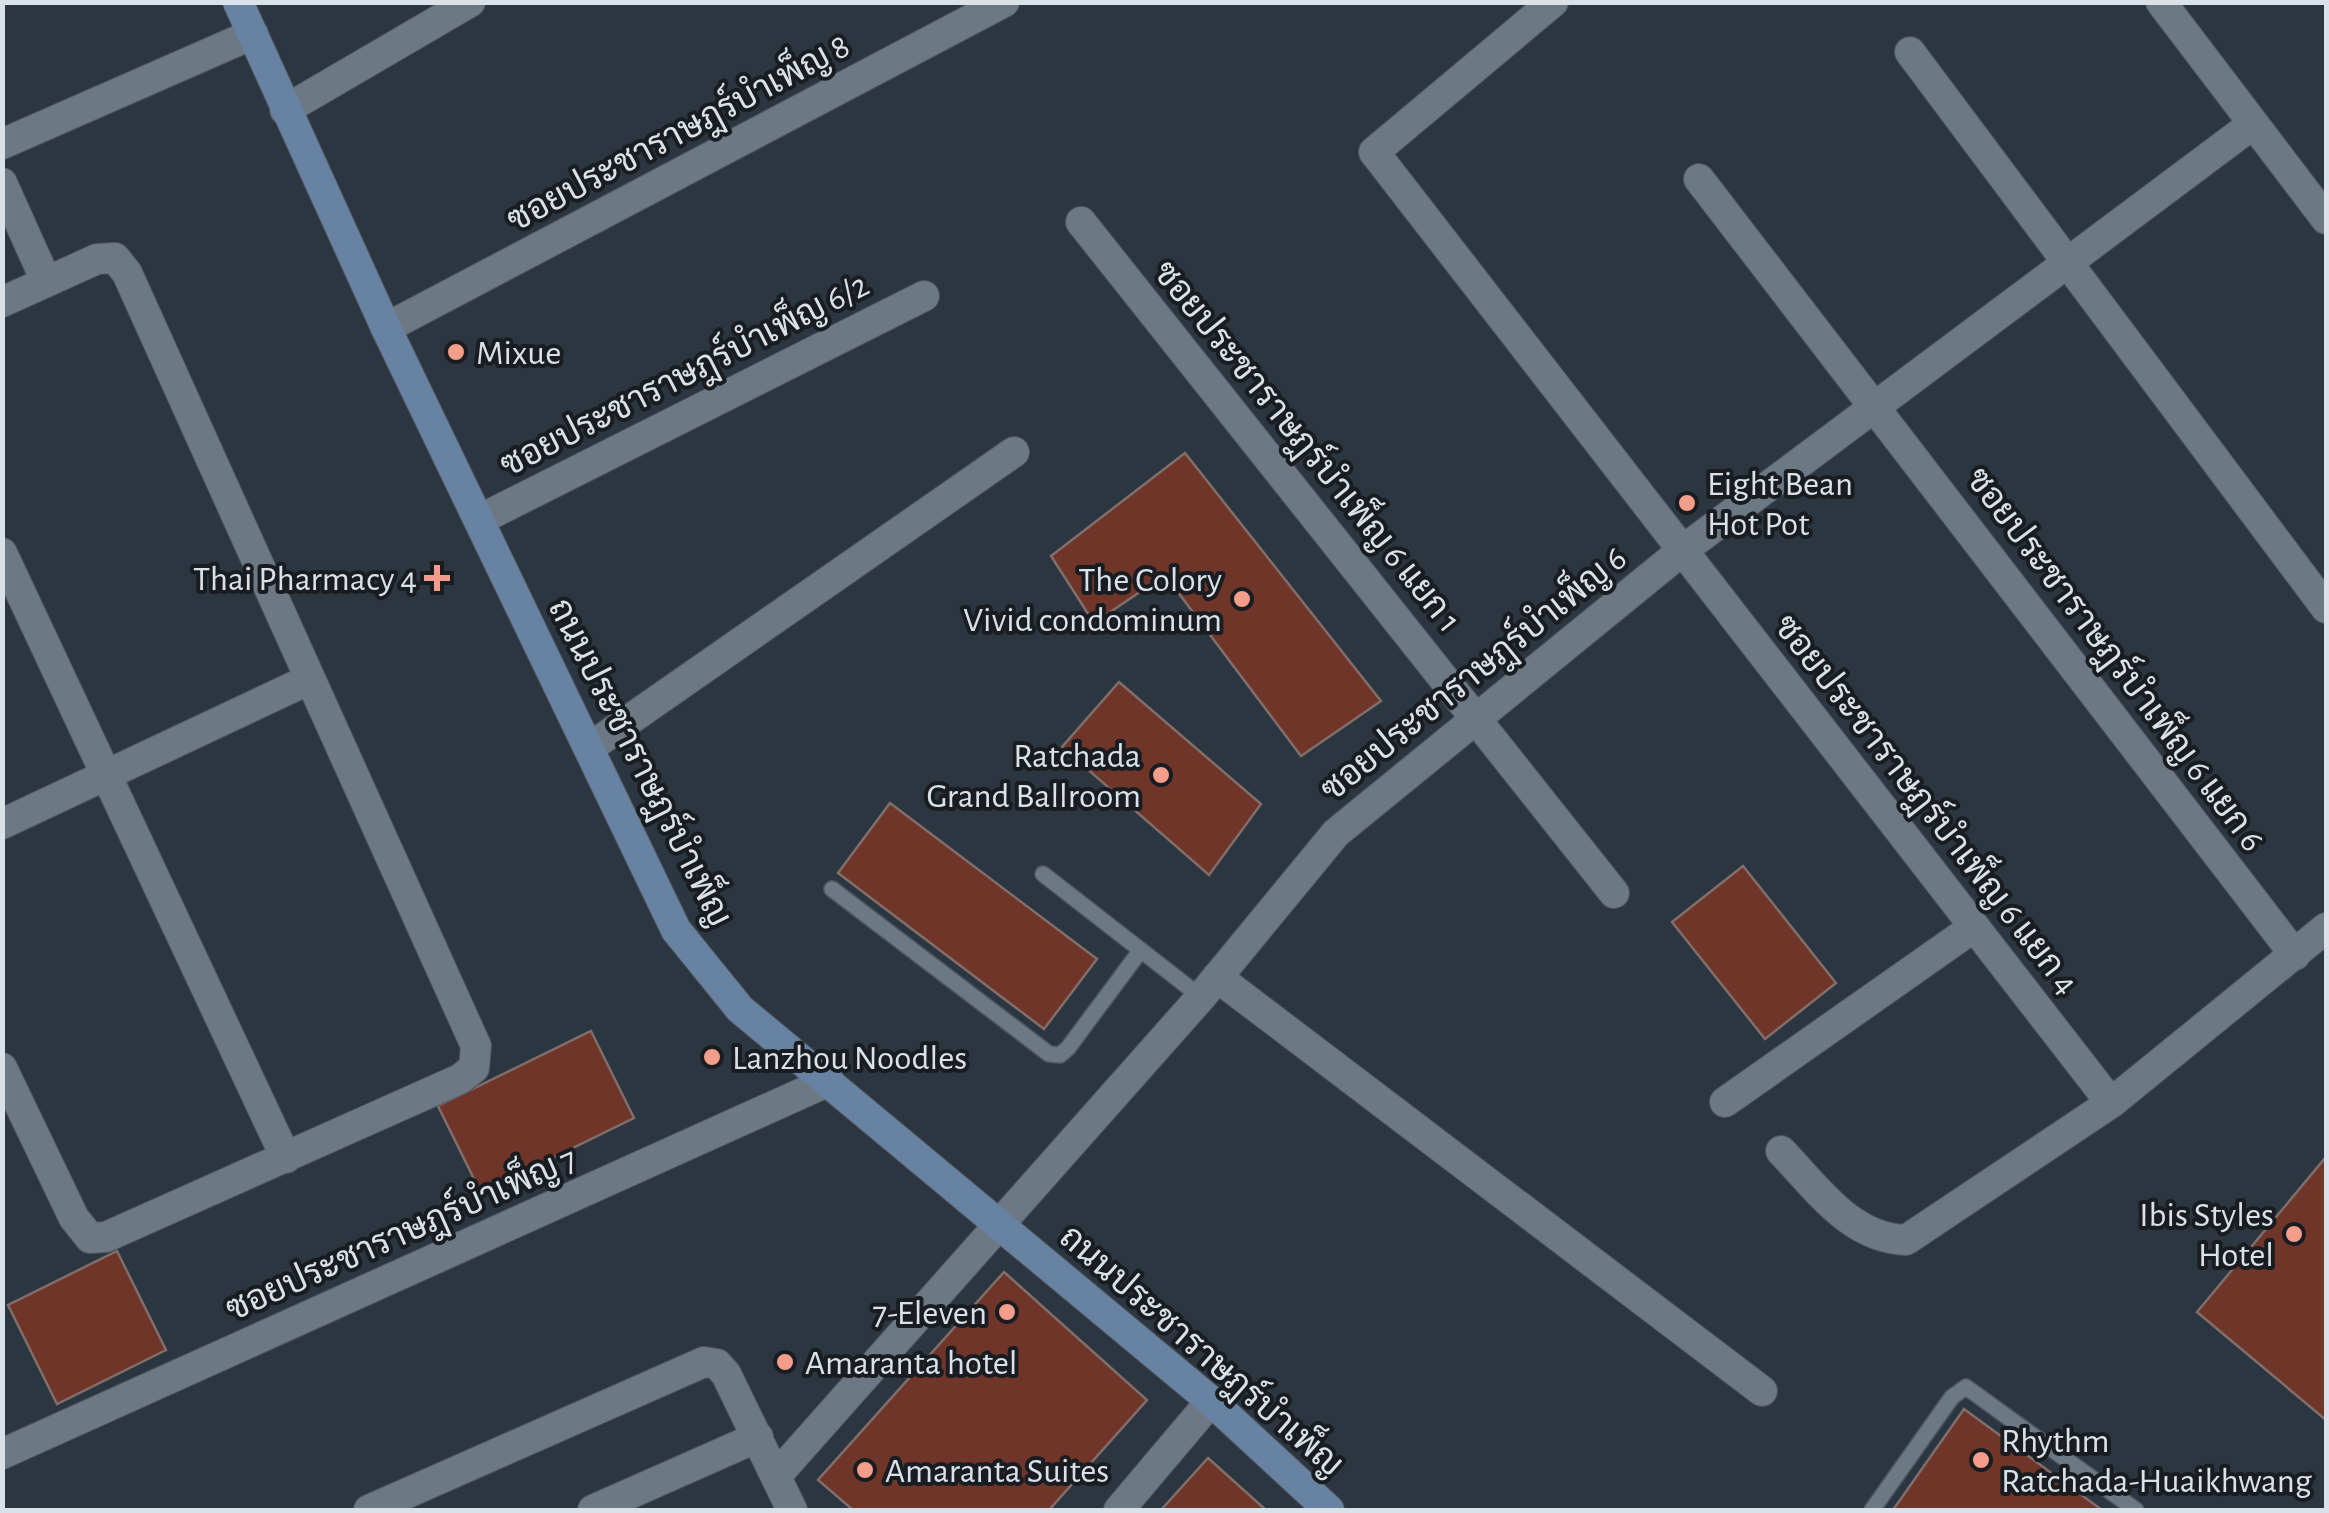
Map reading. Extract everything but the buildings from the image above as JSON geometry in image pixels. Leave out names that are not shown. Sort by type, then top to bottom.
[{"type":"main road","name":"ถนนประชาราษฎร์บำเพ็ญ","points":[[238,2],[386,328],[676,930],[740,1009],[830,1080],[1211,1401],[1329,1510]]},
{"type":"street","points":[[285,110],[470,2]]},
{"type":"street","name":"ซอยประชาราษฎร์บำเพ็ญ 8","points":[[386,328],[1004,2]]},
{"type":"street","name":"ซอยประชาราษฎร์บำเพ็ญ 6 แยก 4","points":[[1554,2],[1374,152],[2111,1103]]},
{"type":"street","points":[[2160,2],[2326,218]]},
{"type":"street","points":[[2,144],[253,34]]},
{"type":"street","points":[[1910,52],[2326,608]]},
{"type":"street","name":"ซอยประชาราษฎร์บำเพ็ญ 6","points":[[777,1475],[1209,987],[1336,833],[1683,550],[2072,264],[2253,124]]},
{"type":"street","name":"ซอยประชาราษฎร์บำเพ็ญ 6 แยก 6","points":[[1698,179],[2295,955]]},
{"type":"street","points":[[2,183],[46,281]]},
{"type":"street","name":"ซอยประชาราษฎร์บำเพ็ญ 6 แยก 1","points":[[1081,222],[1614,893]]},
{"type":"street","points":[[2,302],[96,258],[115,258],[127,273],[476,1046],[474,1068],[460,1079],[106,1237],[90,1238],[74,1218],[2,1068]]},
{"type":"street","name":"ซอยประชาราษฎร์บำเพ็ญ 6/2","points":[[479,520],[924,296]]},
{"type":"street","points":[[589,748],[1014,452]]},
{"type":"street","points":[[2,553],[286,1158]]},
{"type":"street","points":[[2,824],[308,680]]},
{"type":"street","points":[[1725,1102],[1974,927]]},
{"type":"street","points":[[1781,1152],[1854,1225],[1884,1239],[1906,1240],[2111,1103],[2326,928]]},
{"type":"street","points":[[1209,987],[1762,1391]]},
{"type":"street","name":"ซอยประชาราษฎร์บำเพ็ญ 7","points":[[2,1454],[830,1080]]},
{"type":"street","points":[[368,1510],[704,1362],[717,1364],[758,1437],[792,1510]]},
{"type":"street","points":[[1119,1510],[1211,1401]]},
{"type":"street","points":[[593,1510],[758,1437]]},
{"type":"lane","points":[[1043,874],[1141,950],[1209,987]]},
{"type":"lane","points":[[832,889],[1049,1054],[1060,1055],[1068,1048],[1141,950]]},
{"type":"lane","points":[[1872,1510],[1952,1396],[1966,1387],[2136,1510]]},
{"type":"place","name":"Mixue","points":[[456,352]]},
{"type":"place","name":"Eight Bean Hot Pot","points":[[1687,503]]},
{"type":"place","name":"Thai Pharmacy 4","points":[[437,578]]},
{"type":"place","name":"The Colory Vivid condominum","points":[[1242,599]]},
{"type":"place","name":"Ratchada Grand Ballroom","points":[[1161,775]]},
{"type":"place","name":"Lanzhou Noodles","points":[[712,1057]]},
{"type":"place","name":"Ibis Styles Hotel","points":[[2294,1234]]},
{"type":"place","name":"7-Eleven","points":[[1007,1312]]},
{"type":"place","name":"Amaranta hotel","points":[[785,1362]]},
{"type":"place","name":"Rhythm Ratchada-Huaikhwang","points":[[1981,1460]]},
{"type":"place","name":"Amaranta Suites","points":[[865,1470]]}]
